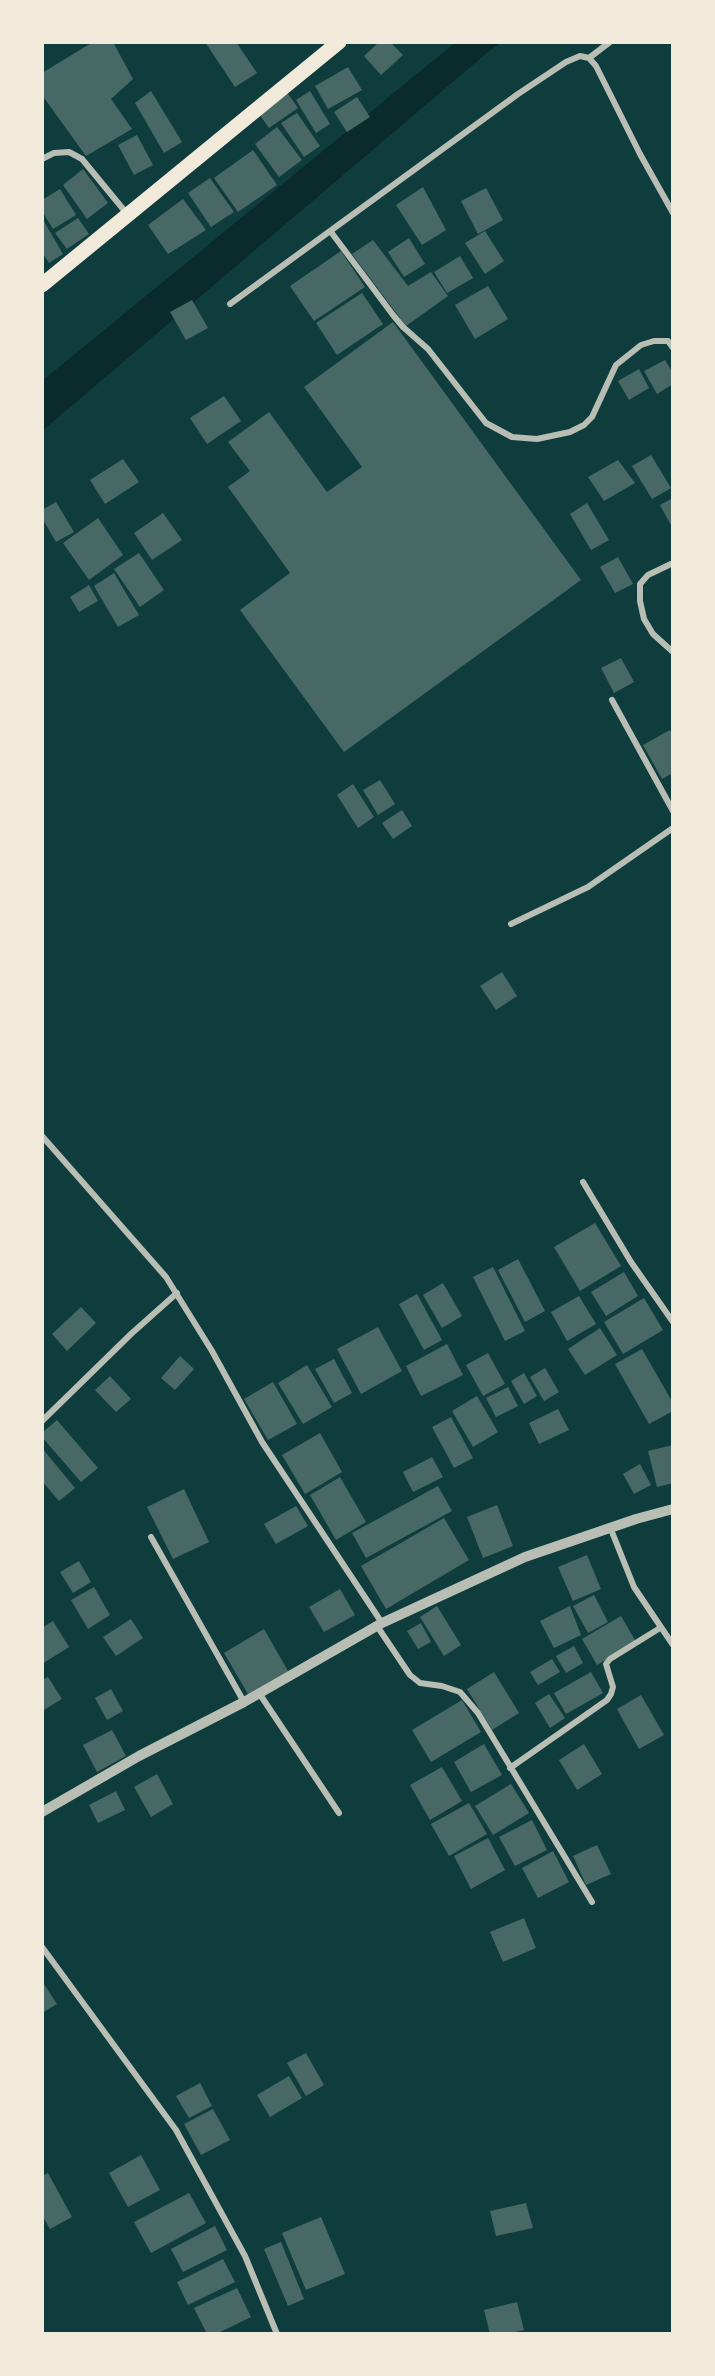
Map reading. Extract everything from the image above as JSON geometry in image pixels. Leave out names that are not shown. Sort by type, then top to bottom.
[{"type":"main road","points":[[42,285],[339,42]]},
{"type":"street","points":[[230,304],[518,94],[566,62],[580,56],[589,57],[610,42]]},
{"type":"street","points":[[589,57],[596,66],[640,154],[673,213]]},
{"type":"street","points":[[42,159],[54,153],[69,152],[82,159],[128,216]]},
{"type":"street","points":[[331,232],[393,315],[428,350],[486,423],[512,437],[537,439],[570,432],[584,425],[592,417],[616,365],[642,345],[654,341],[668,341],[673,348]]},
{"type":"street","points":[[673,563],[648,575],[640,584],[640,601],[644,619],[653,634],[673,652]]},
{"type":"street","points":[[612,700],[673,812]]},
{"type":"street","points":[[511,924],[588,887],[673,828]]},
{"type":"street","points":[[42,1136],[166,1277],[212,1351],[262,1442],[380,1624],[397,1658],[410,1675],[420,1683],[460,1692],[478,1713],[592,1902]]},
{"type":"street","points":[[583,1182],[631,1262],[673,1322]]},
{"type":"street","points":[[42,1420],[177,1293]]},
{"type":"street","points":[[42,1812],[380,1624],[525,1557],[610,1527],[673,1509]]},
{"type":"street","points":[[610,1527],[634,1587],[673,1645]]},
{"type":"street","points":[[151,1537],[243,1702]]},
{"type":"street","points":[[510,1768],[606,1700],[613,1688],[606,1664],[610,1659],[660,1628]]},
{"type":"street","points":[[259,1693],[339,1813]]},
{"type":"street","points":[[42,1947],[176,2130],[245,2256],[276,2334]]},
{"type":"water","points":[[456,42],[502,42],[42,431],[42,381]]},
{"type":"building","points":[[93,42],[113,42],[133,79],[111,99],[132,129],[86,156],[42,95],[42,73]]},
{"type":"building","points":[[205,42],[236,42],[257,73],[235,87]]},
{"type":"building","points":[[379,42],[390,42],[403,55],[381,75],[364,56]]},
{"type":"building","points":[[348,67],[362,90],[328,109],[315,86]]},
{"type":"building","points":[[151,91],[182,142],[164,153],[135,103]]},
{"type":"building","points":[[286,91],[298,108],[269,128],[257,111]]},
{"type":"building","points":[[310,91],[330,124],[316,133],[296,100]]},
{"type":"building","points":[[357,97],[370,117],[347,132],[334,112]]},
{"type":"building","points":[[297,113],[320,146],[304,157],[281,123]]},
{"type":"building","points":[[277,127],[302,160],[279,177],[255,144]]},
{"type":"building","points":[[137,135],[153,165],[134,175],[118,145]]},
{"type":"building","points":[[253,150],[277,185],[238,212],[214,178]]},
{"type":"building","points":[[83,169],[108,203],[87,219],[63,185]]},
{"type":"building","points":[[210,178],[234,212],[211,227],[188,193]]},
{"type":"building","points":[[423,187],[446,230],[422,245],[396,205]]},
{"type":"building","points":[[486,188],[503,220],[478,234],[461,201]]},
{"type":"building","points":[[60,189],[76,215],[53,229],[42,211],[42,200]]},
{"type":"building","points":[[183,199],[206,230],[168,254],[148,225]]},
{"type":"building","points":[[42,218],[63,254],[49,263],[42,252]]},
{"type":"building","points":[[78,218],[89,234],[67,249],[55,233]]},
{"type":"building","points":[[485,231],[504,261],[485,274],[465,243]]},
{"type":"building","points":[[409,238],[425,264],[404,277],[388,252]]},
{"type":"building","points":[[373,240],[408,286],[431,272],[448,296],[406,326],[352,254]]},
{"type":"building","points":[[341,251],[365,287],[314,321],[290,286]]},
{"type":"building","points":[[460,256],[473,278],[447,293],[434,272]]},
{"type":"building","points":[[488,286],[508,319],[475,339],[455,305]]},
{"type":"building","points":[[362,293],[383,324],[337,355],[316,323]]},
{"type":"building","points":[[192,300],[208,328],[186,340],[170,312]]},
{"type":"building","points":[[393,322],[581,580],[344,752],[240,610],[290,573],[228,487],[250,471],[228,442],[269,412],[327,492],[362,467],[304,387]]},
{"type":"building","points":[[665,360],[673,373],[673,384],[657,394],[644,371]]},
{"type":"building","points":[[639,369],[649,388],[629,400],[618,381]]},
{"type":"building","points":[[224,396],[241,421],[207,444],[190,418]]},
{"type":"building","points":[[651,455],[671,488],[652,499],[632,466]]},
{"type":"building","points":[[123,459],[139,482],[105,504],[90,480]]},
{"type":"building","points":[[618,460],[635,483],[604,501],[588,477]]},
{"type":"building","points":[[673,498],[673,529],[660,505]]},
{"type":"building","points":[[56,502],[74,532],[56,542],[42,518],[42,510]]},
{"type":"building","points":[[587,503],[609,540],[591,550],[570,514]]},
{"type":"building","points":[[163,513],[182,540],[152,560],[134,533]]},
{"type":"building","points":[[98,518],[123,555],[89,580],[63,543]]},
{"type":"building","points":[[139,553],[164,590],[140,607],[114,569]]},
{"type":"building","points":[[618,557],[633,584],[615,593],[600,567]]},
{"type":"building","points":[[114,573],[139,615],[118,627],[94,586]]},
{"type":"building","points":[[89,585],[98,601],[79,612],[70,597]]},
{"type":"building","points":[[621,658],[634,682],[614,693],[601,668]]},
{"type":"building","points":[[670,730],[673,735],[673,773],[662,779],[643,745]]},
{"type":"building","points":[[380,780],[395,804],[378,815],[363,790]]},
{"type":"building","points":[[353,784],[374,817],[358,828],[337,795]]},
{"type":"building","points":[[402,810],[412,826],[393,839],[382,823]]},
{"type":"building","points":[[502,972],[517,996],[496,1010],[480,986]]},
{"type":"building","points":[[595,1223],[621,1266],[580,1291],[554,1247]]},
{"type":"building","points":[[518,1259],[545,1311],[525,1322],[498,1270]]},
{"type":"building","points":[[493,1267],[525,1331],[505,1341],[473,1277]]},
{"type":"building","points":[[624,1272],[638,1296],[606,1316],[591,1292]]},
{"type":"building","points":[[443,1283],[462,1316],[442,1328],[423,1295]]},
{"type":"building","points":[[417,1294],[442,1340],[424,1350],[399,1304]]},
{"type":"building","points":[[579,1296],[596,1324],[567,1341],[551,1312]]},
{"type":"building","points":[[644,1298],[663,1330],[623,1354],[604,1322]]},
{"type":"building","points":[[81,1307],[96,1323],[67,1351],[52,1334]]},
{"type":"building","points":[[378,1327],[402,1371],[361,1394],[337,1349]]},
{"type":"building","points":[[600,1328],[617,1355],[585,1375],[568,1349]]},
{"type":"building","points":[[447,1344],[463,1375],[421,1396],[406,1366]]},
{"type":"building","points":[[642,1349],[673,1403],[673,1411],[649,1424],[615,1364]]},
{"type":"building","points":[[488,1353],[505,1384],[483,1396],[466,1365]]},
{"type":"building","points":[[180,1356],[194,1369],[175,1390],[161,1378]]},
{"type":"building","points":[[334,1359],[352,1393],[334,1403],[315,1369]]},
{"type":"building","points":[[307,1365],[332,1407],[303,1424],[278,1383]]},
{"type":"building","points":[[545,1368],[559,1392],[544,1401],[530,1377]]},
{"type":"building","points":[[524,1373],[537,1396],[524,1404],[511,1381]]},
{"type":"building","points":[[110,1376],[131,1399],[116,1412],[95,1390]]},
{"type":"building","points":[[273,1382],[297,1424],[268,1440],[244,1399]]},
{"type":"building","points":[[508,1387],[518,1406],[496,1417],[486,1398]]},
{"type":"building","points":[[477,1396],[498,1432],[473,1447],[452,1411]]},
{"type":"building","points":[[558,1409],[569,1430],[539,1444],[529,1423]]},
{"type":"building","points":[[451,1417],[473,1458],[454,1468],[432,1427]]},
{"type":"building","points":[[57,1420],[98,1468],[81,1482],[42,1437],[42,1433]]},
{"type":"building","points":[[320,1433],[342,1472],[305,1494],[282,1455]]},
{"type":"building","points":[[673,1445],[673,1483],[657,1487],[648,1451]]},
{"type":"building","points":[[42,1448],[75,1488],[59,1501],[42,1481]]},
{"type":"building","points":[[432,1457],[443,1477],[413,1492],[403,1472]]},
{"type":"building","points":[[640,1464],[651,1485],[634,1494],[623,1474]]},
{"type":"building","points":[[340,1477],[366,1522],[336,1540],[310,1495]]},
{"type":"building","points":[[438,1486],[452,1511],[366,1558],[352,1533]]},
{"type":"building","points":[[184,1489],[209,1542],[173,1559],[147,1507]]},
{"type":"building","points":[[497,1505],[513,1546],[483,1558],[467,1517]]},
{"type":"building","points":[[296,1506],[308,1526],[276,1544],[264,1524]]},
{"type":"building","points":[[444,1518],[469,1560],[386,1609],[361,1566]]},
{"type":"building","points":[[587,1555],[601,1589],[573,1601],[558,1567]]},
{"type":"building","points":[[79,1561],[91,1582],[73,1593],[60,1572]]},
{"type":"building","points":[[94,1587],[110,1615],[88,1629],[71,1600]]},
{"type":"building","points":[[340,1589],[355,1615],[324,1632],[309,1607]]},
{"type":"building","points":[[594,1595],[608,1622],[588,1633],[573,1606]]},
{"type":"building","points":[[437,1606],[461,1645],[444,1656],[420,1617]]},
{"type":"building","points":[[570,1606],[581,1635],[554,1648],[540,1621]]},
{"type":"building","points":[[621,1616],[636,1642],[597,1665],[582,1639]]},
{"type":"building","points":[[131,1619],[143,1638],[116,1656],[103,1637]]},
{"type":"building","points":[[53,1621],[69,1647],[42,1664],[42,1628]]},
{"type":"building","points":[[421,1623],[431,1642],[418,1649],[407,1631]]},
{"type":"building","points":[[264,1629],[288,1671],[248,1694],[224,1653]]},
{"type":"building","points":[[574,1646],[583,1663],[566,1673],[556,1656]]},
{"type":"building","points":[[552,1659],[560,1672],[538,1685],[530,1672]]},
{"type":"building","points":[[494,1672],[519,1713],[492,1730],[467,1689]]},
{"type":"building","points":[[591,1672],[603,1693],[566,1714],[554,1693]]},
{"type":"building","points":[[48,1677],[62,1699],[42,1711],[42,1680]]},
{"type":"building","points":[[111,1689],[123,1711],[107,1720],[95,1698]]},
{"type":"building","points":[[549,1694],[565,1718],[550,1728],[535,1703]]},
{"type":"building","points":[[641,1695],[664,1735],[639,1749],[617,1709]]},
{"type":"building","points":[[462,1700],[481,1732],[431,1762],[412,1730]]},
{"type":"building","points":[[112,1730],[126,1756],[97,1772],[83,1745]]},
{"type":"building","points":[[484,1744],[502,1775],[471,1792],[454,1762]]},
{"type":"building","points":[[584,1744],[602,1774],[577,1790],[559,1760]]},
{"type":"building","points":[[442,1767],[462,1801],[430,1820],[410,1785]]},
{"type":"building","points":[[157,1774],[173,1804],[151,1817],[134,1787]]},
{"type":"building","points":[[511,1784],[529,1813],[493,1835],[475,1806]]},
{"type":"building","points":[[116,1791],[125,1810],[98,1823],[89,1805]]},
{"type":"building","points":[[469,1803],[487,1834],[449,1856],[431,1824]]},
{"type":"building","points":[[532,1820],[547,1850],[515,1866],[499,1837]]},
{"type":"building","points":[[488,1838],[505,1870],[471,1889],[454,1856]]},
{"type":"building","points":[[597,1845],[611,1874],[586,1885],[573,1856]]},
{"type":"building","points":[[553,1851],[569,1882],[538,1898],[522,1868]]},
{"type":"building","points":[[524,1918],[536,1948],[503,1962],[490,1932]]},
{"type":"building","points":[[42,1981],[57,2004],[42,2013]]},
{"type":"building","points":[[306,2053],[324,2085],[306,2096],[287,2063]]},
{"type":"building","points":[[289,2076],[302,2098],[270,2117],[257,2095]]},
{"type":"building","points":[[200,2083],[212,2106],[189,2118],[176,2096]]},
{"type":"building","points":[[213,2109],[230,2140],[201,2155],[184,2124]]},
{"type":"building","points":[[141,2155],[160,2190],[128,2207],[109,2173]]},
{"type":"building","points":[[48,2173],[72,2217],[50,2229],[42,2215],[42,2176]]},
{"type":"building","points":[[189,2193],[206,2223],[151,2253],[134,2222]]},
{"type":"building","points":[[526,2203],[533,2228],[496,2236],[490,2211]]},
{"type":"building","points":[[321,2217],[345,2274],[306,2290],[282,2233]]},
{"type":"building","points":[[215,2226],[227,2250],[183,2272],[171,2249]]},
{"type":"building","points":[[281,2242],[304,2299],[288,2306],[264,2249]]},
{"type":"building","points":[[223,2259],[235,2282],[188,2305],[177,2282]]},
{"type":"building","points":[[237,2288],[251,2317],[216,2334],[207,2334],[194,2308]]},
{"type":"building","points":[[517,2302],[524,2330],[507,2334],[490,2334],[484,2310]]}]
